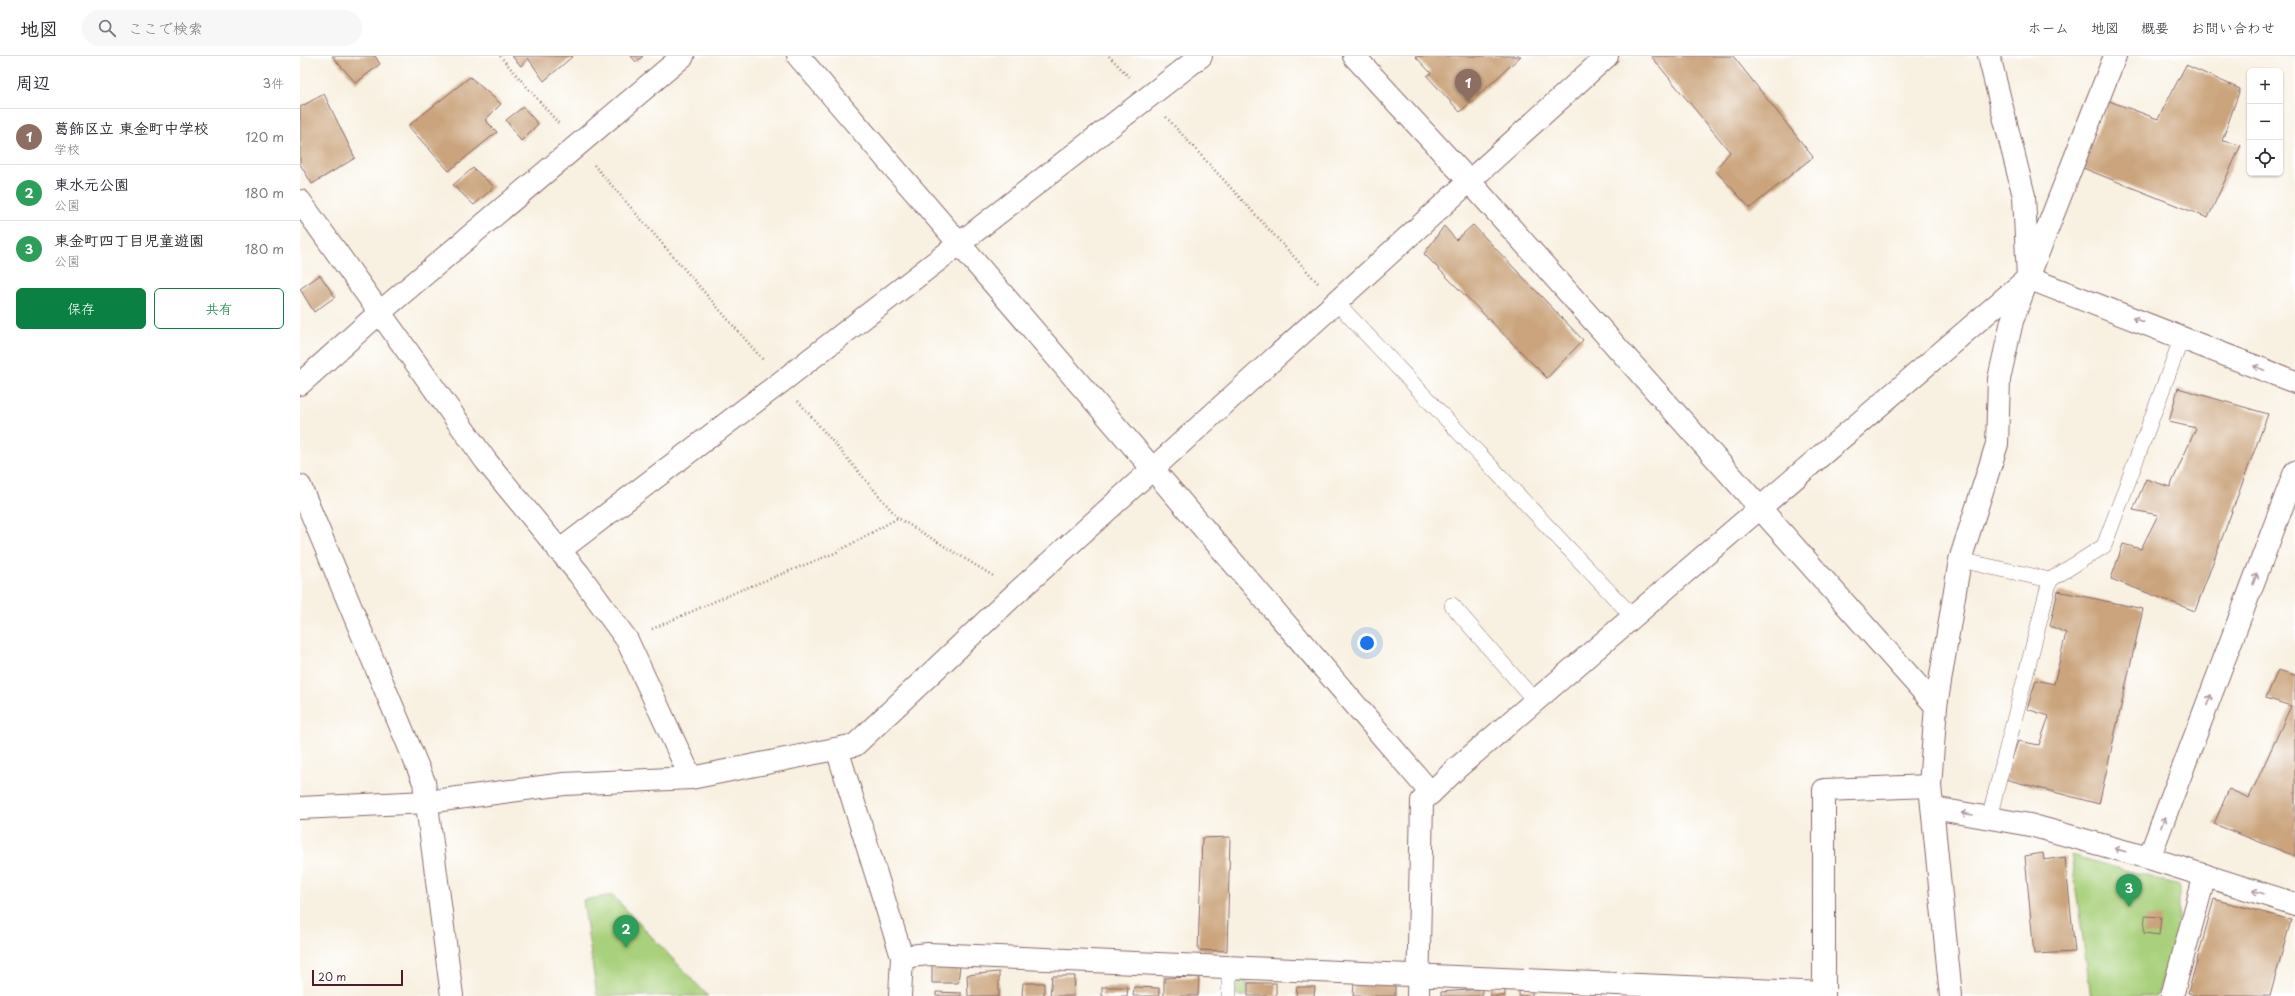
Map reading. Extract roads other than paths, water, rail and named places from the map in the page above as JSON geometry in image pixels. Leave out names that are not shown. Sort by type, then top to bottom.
[{"type":"street","points":[[300,384],[379,313],[683,56]]},
{"type":"street","points":[[798,56],[1430,793]]},
{"type":"street","points":[[559,551],[781,382],[1200,56]]},
{"type":"street","points":[[1354,56],[1470,182],[1760,510],[1936,706]]},
{"type":"street","points":[[300,808],[427,802],[564,784],[691,778],[837,750],[855,745],[1015,594],[1154,470],[1336,302],[1470,182],[1607,56]]},
{"type":"street","points":[[1989,56],[2024,196],[2028,278]]},
{"type":"street","points":[[1951,996],[1930,786],[1936,706],[1960,560],[1997,444],[1999,379],[2012,321],[2115,56]]},
{"type":"street","points":[[300,201],[486,461],[559,551],[627,640],[691,778]]},
{"type":"street","points":[[2028,278],[2295,382]]},
{"type":"street","points":[[1418,996],[1422,801],[1633,617],[1760,510],[2028,278]]},
{"type":"street","points":[[2149,858],[2295,472]]},
{"type":"street","points":[[300,486],[424,782],[452,996]]},
{"type":"street","points":[[837,750],[902,957],[900,996]]},
{"type":"street","points":[[902,957],[928,954],[1418,974],[1824,994],[1824,790],[1930,786]]},
{"type":"street","points":[[1933,808],[2030,825],[2149,858],[2295,904]]},
{"type":"street","points":[[2172,996],[2205,875]]},
{"type":"lane","points":[[1336,302],[1633,617]]},
{"type":"lane","points":[[1989,818],[2050,580],[2104,546],[2182,337]]},
{"type":"lane","points":[[1960,560],[2050,580]]},
{"type":"lane","points":[[1452,605],[1536,701]]},
{"type":"lane","points":[[1229,967],[1229,996]]},
{"type":"place","name":"葛飾区立 東金町中学校","points":[[1468,102]]},
{"type":"place","name":"東金町四丁目児童遊園","points":[[2129,907]]},
{"type":"place","name":"東水元公園","points":[[626,948]]}]
